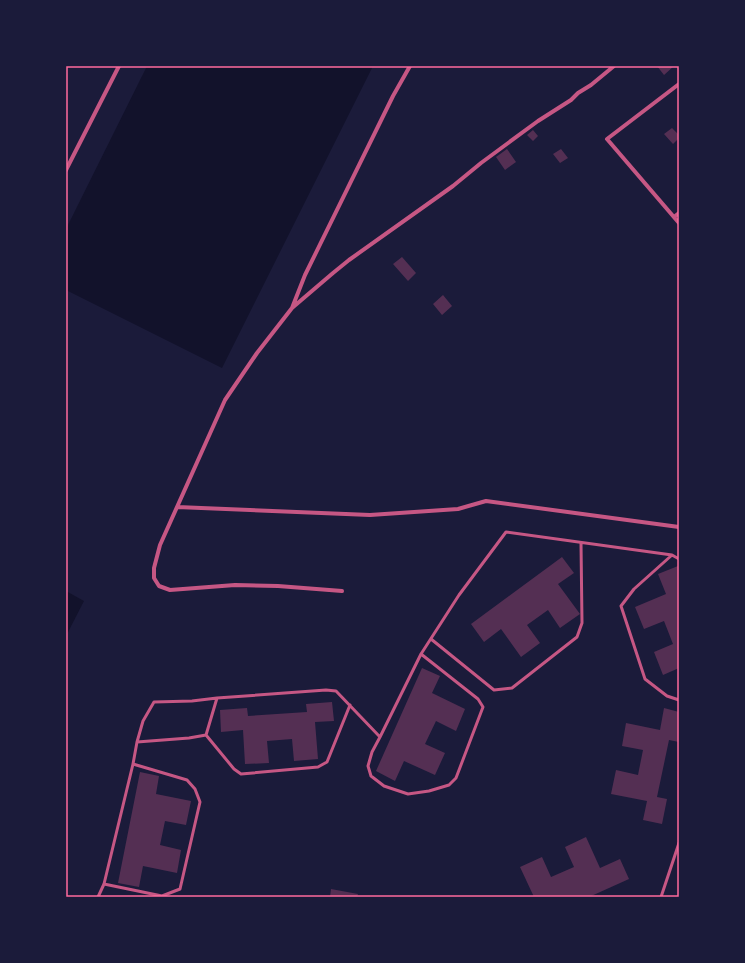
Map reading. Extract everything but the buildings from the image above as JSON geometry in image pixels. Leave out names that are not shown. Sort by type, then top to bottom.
[{"type":"street","points":[[66,170],[119,66]]},
{"type":"street","points":[[292,308],[309,268],[393,96],[410,66]]},
{"type":"street","points":[[342,591],[278,586],[235,585],[170,590],[159,586],[154,578],[154,568],[160,545],[225,400],[257,353],[292,308],[349,260],[453,186],[538,120],[571,100],[614,66]]},
{"type":"street","points":[[679,84],[607,139],[679,223]]},
{"type":"street","points":[[674,217],[679,214]]},
{"type":"street","points":[[177,507],[370,515],[458,508],[486,501],[679,526]]},
{"type":"lane","points":[[421,654],[478,699],[483,707],[456,778],[449,785],[429,791],[408,794],[384,786],[371,776],[368,766],[372,752],[421,654],[459,595],[506,532],[672,555],[679,559]]},
{"type":"lane","points":[[431,639],[494,690],[512,688],[577,637],[582,623],[581,543]]},
{"type":"lane","points":[[672,555],[634,589],[620,606],[645,679],[667,696],[679,700]]},
{"type":"lane","points":[[98,897],[104,884],[143,721],[154,702],[192,701],[326,690],[336,691],[380,736]]},
{"type":"lane","points":[[206,735],[217,698]]},
{"type":"lane","points":[[206,735],[234,769],[241,774],[318,767],[327,762],[350,705]]},
{"type":"lane","points":[[137,742],[206,735]]},
{"type":"lane","points":[[104,884],[162,896],[180,889],[200,802],[195,789],[187,780],[133,764]]},
{"type":"lane","points":[[661,897],[679,843]]},
{"type":"shaded area","points":[[147,66],[373,66],[222,368],[66,290],[66,229]]},
{"type":"shaded area","points":[[66,591],[84,601],[66,636]]}]
